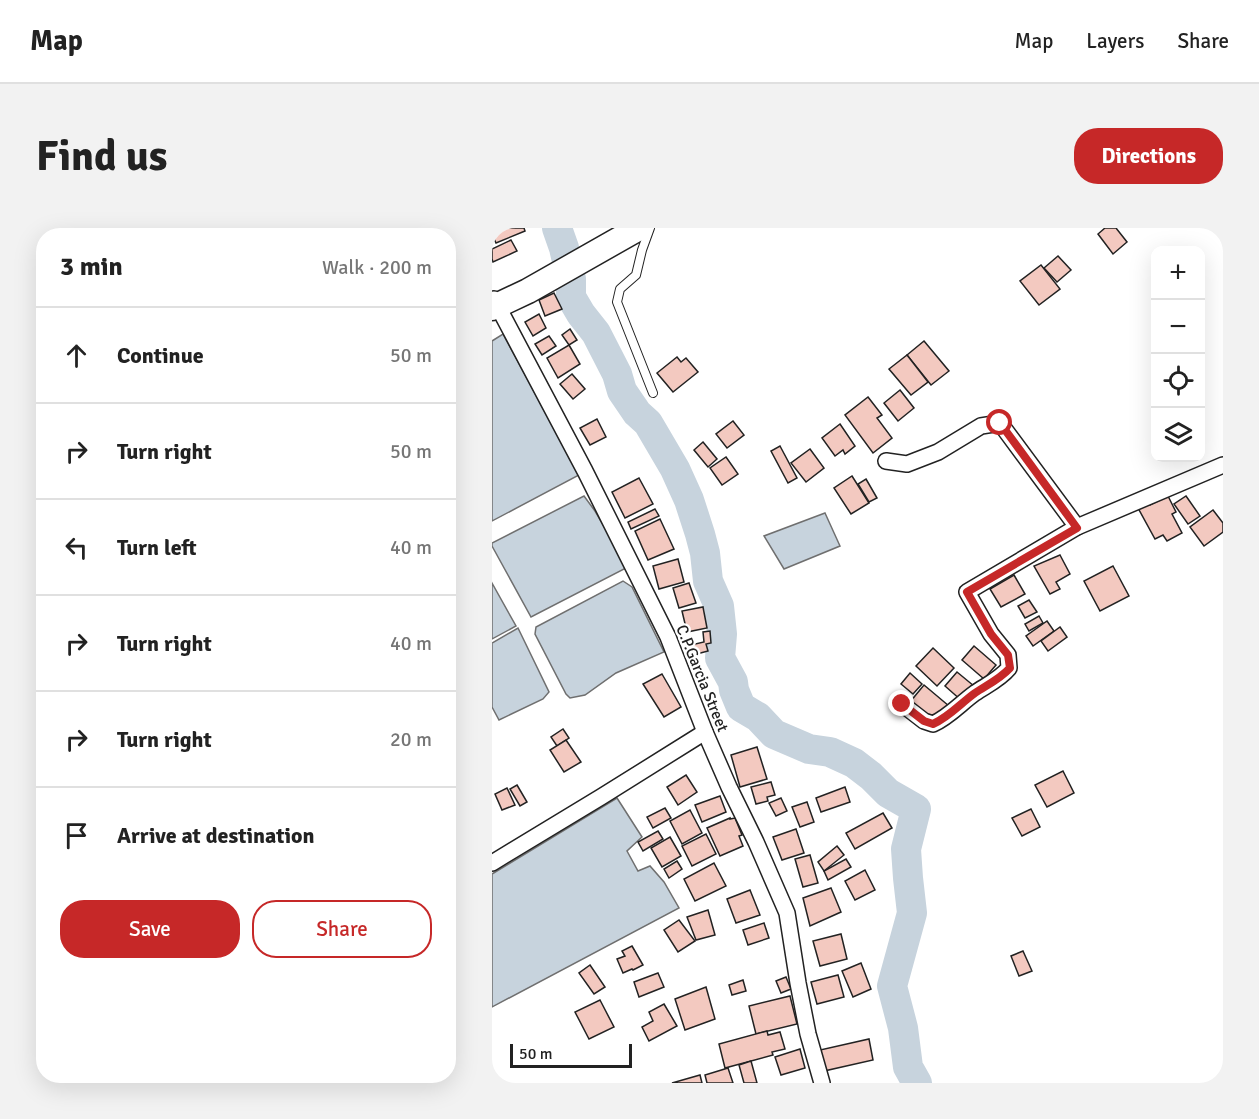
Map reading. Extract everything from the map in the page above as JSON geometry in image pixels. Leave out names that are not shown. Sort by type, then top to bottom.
[{"type":"highway","points":[[494,303],[528,291],[639,228]]},
{"type":"street","name":"C.P.Garcia Street","points":[[494,303],[585,471],[668,637],[705,732],[787,913],[808,1034],[822,1083]]},
{"type":"street","points":[[886,461],[907,464],[938,452],[981,426],[1000,423],[1077,528]]},
{"type":"street","points":[[902,704],[924,721],[933,724],[942,720],[975,693],[1004,675],[1010,668],[1008,655],[991,634],[967,592],[1077,528],[1223,465]]},
{"type":"street","points":[[492,863],[705,732]]},
{"type":"lane","points":[[650,228],[636,275],[620,288],[617,302],[653,393]]},
{"type":"shaded area","points":[[503,334],[579,475],[492,521],[492,341]]},
{"type":"shaded area","points":[[584,496],[628,567],[531,617],[492,543]]},
{"type":"shaded area","points":[[825,513],[840,546],[784,569],[764,536]]},
{"type":"shaded area","points":[[623,581],[632,587],[664,652],[616,673],[585,695],[570,698],[535,634],[536,627]]},
{"type":"shaded area","points":[[492,583],[516,626],[492,639]]},
{"type":"shaded area","points":[[518,628],[549,692],[543,699],[499,720],[492,707],[492,643]]},
{"type":"shaded area","points":[[617,798],[642,837],[627,851],[638,871],[650,866],[664,882],[679,908],[492,1007],[492,874]]},
{"type":"building","points":[[492,228],[524,228],[525,231],[496,243]]},
{"type":"building","points":[[1105,228],[1116,228],[1127,242],[1113,254],[1098,234]]},
{"type":"building","points":[[511,240],[517,251],[493,262],[492,249]]},
{"type":"building","points":[[1058,256],[1071,270],[1057,282],[1044,268]]},
{"type":"building","points":[[1041,265],[1060,289],[1039,305],[1020,281]]},
{"type":"building","points":[[554,293],[562,309],[545,316],[539,300]]},
{"type":"building","points":[[539,314],[546,328],[533,336],[525,322]]},
{"type":"building","points":[[570,329],[577,340],[569,345],[562,335]]},
{"type":"building","points":[[549,336],[556,346],[542,355],[535,344]]},
{"type":"building","points":[[924,341],[949,371],[931,385],[907,355]]},
{"type":"building","points":[[569,345],[580,364],[558,378],[547,358]]},
{"type":"building","points":[[907,355],[928,382],[911,395],[889,369]]},
{"type":"building","points":[[677,357],[681,362],[686,358],[698,372],[673,392],[657,373]]},
{"type":"building","points":[[572,374],[585,389],[573,399],[560,384]]},
{"type":"building","points":[[900,390],[914,408],[898,421],[884,403]]},
{"type":"building","points":[[868,397],[882,415],[877,418],[892,438],[873,453],[845,415]]},
{"type":"building","points":[[597,419],[606,437],[590,445],[580,428]]},
{"type":"building","points":[[733,421],[744,435],[727,448],[716,434]]},
{"type":"building","points":[[840,424],[855,446],[845,454],[843,450],[835,456],[822,438]]},
{"type":"building","points":[[703,442],[717,459],[708,467],[694,450]]},
{"type":"building","points":[[780,446],[797,478],[788,483],[771,451]]},
{"type":"building","points":[[810,449],[824,468],[806,482],[791,463]]},
{"type":"building","points":[[726,457],[738,474],[722,485],[710,468]]},
{"type":"building","points":[[852,476],[869,503],[851,514],[834,488]]},
{"type":"building","points":[[639,478],[653,504],[625,518],[612,492]]},
{"type":"building","points":[[866,479],[877,498],[869,502],[858,484]]},
{"type":"building","points":[[1168,496],[1176,512],[1172,514],[1182,533],[1167,541],[1163,535],[1155,539],[1138,508]]},
{"type":"building","points":[[1186,496],[1200,516],[1188,524],[1174,504]]},
{"type":"building","points":[[655,509],[659,516],[631,529],[628,522]]},
{"type":"building","points":[[1213,510],[1223,523],[1223,532],[1204,546],[1190,527]]},
{"type":"building","points":[[660,519],[674,549],[648,560],[635,531]]},
{"type":"building","points":[[1060,555],[1070,574],[1056,582],[1060,589],[1050,594],[1034,566]]},
{"type":"building","points":[[678,559],[684,582],[659,589],[653,566]]},
{"type":"building","points":[[1113,566],[1129,596],[1100,611],[1084,581]]},
{"type":"building","points":[[1014,575],[1025,594],[1001,607],[990,589]]},
{"type":"building","points":[[689,583],[696,603],[679,608],[673,588]]},
{"type":"building","points":[[1029,600],[1037,612],[1025,618],[1018,606]]},
{"type":"building","points":[[703,607],[707,628],[687,632],[682,611]]},
{"type":"building","points":[[1039,616],[1043,623],[1029,631],[1025,624]]},
{"type":"building","points":[[1047,621],[1054,631],[1033,646],[1026,636]]},
{"type":"building","points":[[1060,627],[1067,637],[1048,651],[1041,641]]},
{"type":"building","points":[[710,631],[711,643],[706,644],[708,651],[693,655],[691,645],[704,642],[703,632]]},
{"type":"building","points":[[974,646],[996,665],[984,679],[962,660]]},
{"type":"building","points":[[933,648],[954,668],[937,686],[916,666]]},
{"type":"building","points":[[957,672],[974,686],[962,701],[945,686]]},
{"type":"building","points":[[910,673],[922,684],[913,694],[901,684]]},
{"type":"building","points":[[662,674],[681,707],[664,717],[643,684]]},
{"type":"building","points":[[924,685],[949,706],[934,723],[910,702]]},
{"type":"building","points":[[563,729],[569,738],[557,746],[551,737]]},
{"type":"building","points":[[566,740],[581,762],[564,772],[550,750]]},
{"type":"building","points":[[757,747],[767,779],[740,787],[731,755]]},
{"type":"building","points":[[1063,771],[1074,793],[1047,807],[1035,785]]},
{"type":"building","points":[[686,775],[697,792],[678,805],[667,787]]},
{"type":"building","points":[[771,782],[775,795],[767,797],[768,801],[756,804],[751,787]]},
{"type":"building","points":[[517,785],[527,802],[520,806],[510,789]]},
{"type":"building","points":[[845,787],[850,802],[821,812],[816,798]]},
{"type":"building","points":[[507,788],[515,805],[502,810],[495,794]]},
{"type":"building","points":[[720,796],[726,812],[702,822],[695,805]]},
{"type":"building","points":[[781,798],[787,811],[776,816],[769,803]]},
{"type":"building","points":[[807,802],[814,822],[800,827],[792,807]]},
{"type":"building","points":[[665,808],[671,818],[653,828],[647,817]]},
{"type":"building","points":[[1031,809],[1040,827],[1022,836],[1012,818]]},
{"type":"building","points":[[690,810],[702,833],[682,844],[670,821]]},
{"type":"building","points":[[883,813],[892,828],[855,849],[846,833]]},
{"type":"building","points":[[735,818],[742,835],[739,836],[743,846],[720,856],[707,828]]},
{"type":"building","points":[[796,829],[804,853],[782,860],[773,837]]},
{"type":"building","points":[[658,831],[663,839],[643,851],[638,842]]},
{"type":"building","points":[[706,834],[716,854],[692,866],[682,846]]},
{"type":"building","points":[[670,837],[681,856],[662,867],[651,848]]},
{"type":"building","points":[[837,846],[844,855],[824,871],[818,862]]},
{"type":"building","points":[[810,855],[818,883],[803,887],[795,859]]},
{"type":"building","points":[[846,859],[851,867],[828,880],[824,871]]},
{"type":"building","points":[[677,861],[682,869],[669,878],[664,869]]},
{"type":"building","points":[[714,863],[726,886],[695,901],[684,879]]},
{"type":"building","points":[[865,870],[875,890],[855,900],[845,881]]},
{"type":"building","points":[[831,888],[841,912],[810,926],[803,898]]},
{"type":"building","points":[[750,890],[760,915],[736,923],[727,899]]},
{"type":"building","points":[[708,910],[715,935],[696,940],[687,917]]},
{"type":"building","points":[[679,920],[695,941],[678,952],[664,930]]},
{"type":"building","points":[[764,923],[769,938],[748,945],[743,930]]},
{"type":"building","points":[[841,934],[847,959],[820,966],[813,941]]},
{"type":"building","points":[[632,946],[643,965],[623,973],[617,959],[625,956],[622,951]]},
{"type":"building","points":[[1023,951],[1032,971],[1019,976],[1011,956]]},
{"type":"building","points":[[861,963],[871,989],[853,997],[842,971]]},
{"type":"building","points":[[590,965],[605,987],[594,994],[579,973]]},
{"type":"building","points":[[658,973],[664,987],[639,997],[634,982]]},
{"type":"building","points":[[838,975],[844,997],[817,1004],[811,982]]},
{"type":"building","points":[[786,977],[791,989],[781,993],[776,981]]},
{"type":"building","points":[[743,980],[746,991],[732,995],[729,985]]},
{"type":"building","points":[[706,987],[715,1019],[685,1030],[675,999]]},
{"type":"building","points":[[790,996],[797,1024],[756,1034],[749,1006]]},
{"type":"building","points":[[600,1000],[614,1027],[589,1039],[575,1012]]},
{"type":"building","points":[[664,1004],[677,1026],[649,1041],[642,1027],[653,1021],[649,1012]]},
{"type":"building","points":[[767,1031],[768,1035],[780,1032],[785,1049],[772,1052],[773,1055],[725,1068],[719,1044]]},
{"type":"building","points":[[869,1039],[873,1060],[824,1071],[820,1050]]},
{"type":"building","points":[[800,1049],[805,1068],[781,1075],[775,1057]]},
{"type":"building","points":[[751,1061],[757,1083],[744,1083],[739,1065]]},
{"type":"building","points":[[728,1068],[733,1083],[707,1083],[705,1075]]},
{"type":"building","points":[[700,1075],[702,1083],[672,1083]]},
{"type":"waterway","points":[[557,228],[571,279],[571,297],[596,333],[617,374],[622,391],[637,413],[648,423],[675,469],[689,500],[705,553],[708,581],[719,606],[722,634],[720,658],[733,682],[741,707],[758,717],[774,734],[809,749],[830,752],[854,763],[888,793],[916,809],[906,849],[912,913],[892,986],[903,1028],[908,1067],[917,1083]]},
{"type":"route","points":[[902,704],[924,721],[933,724],[942,720],[975,693],[1004,675],[1010,668],[1008,655],[991,634],[967,592],[1077,528],[1000,423]]}]
